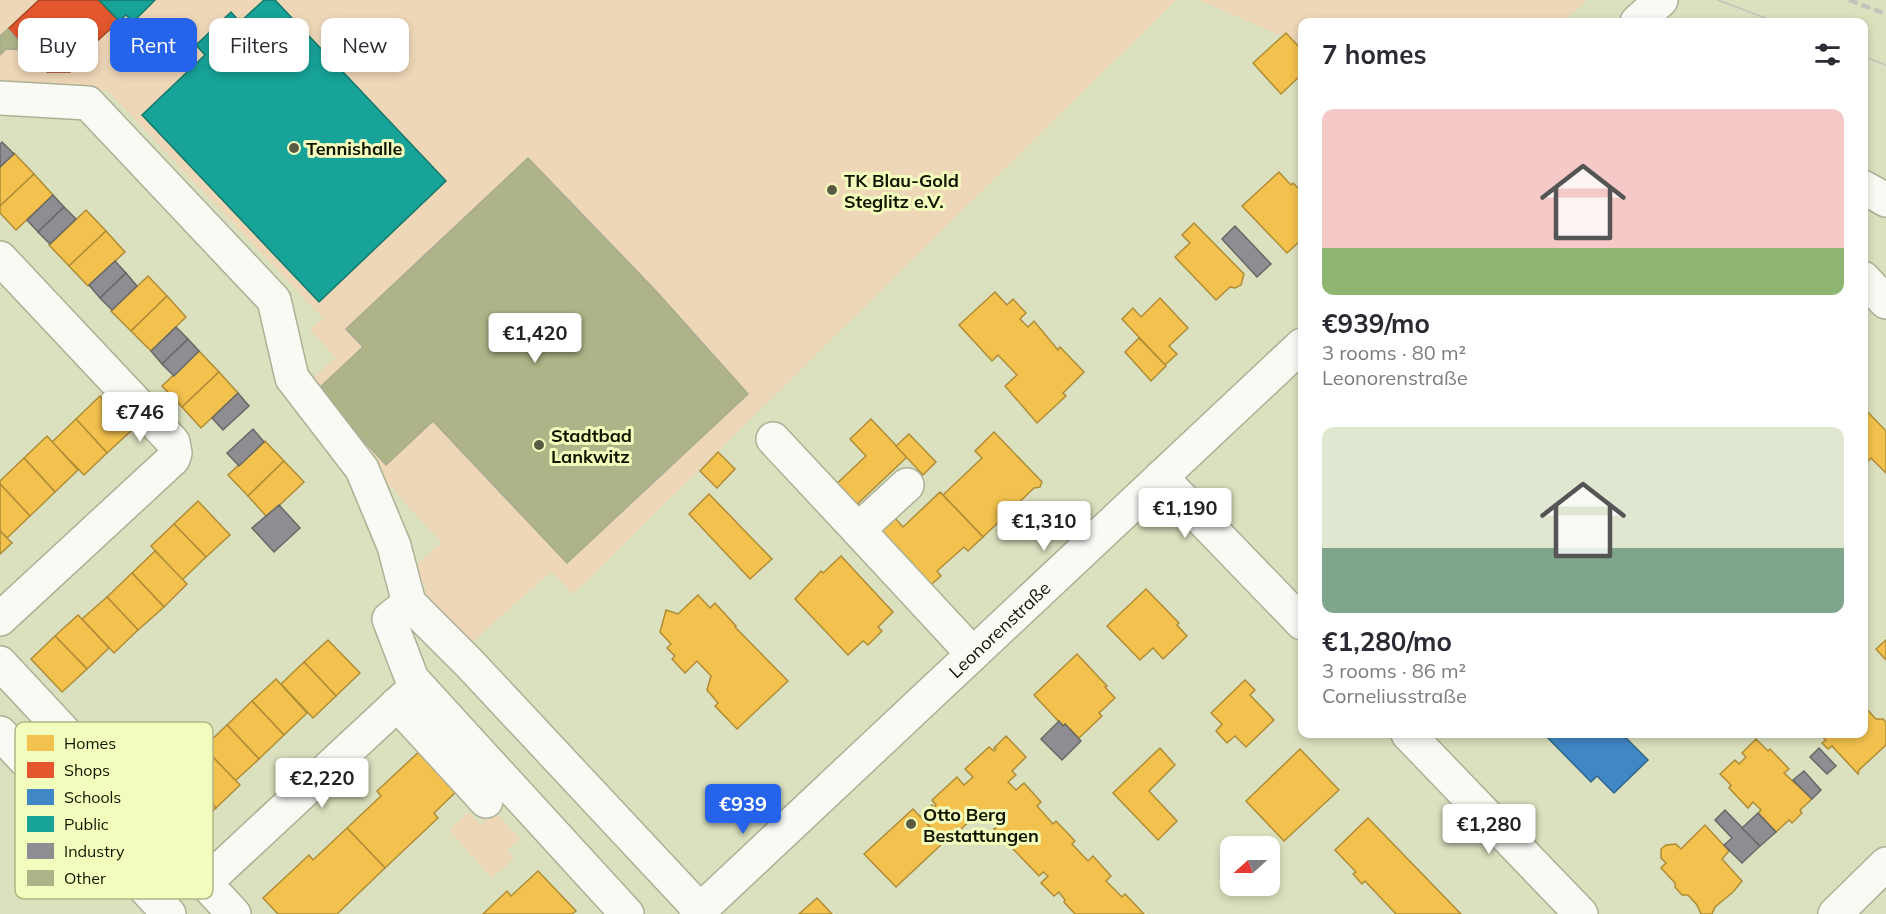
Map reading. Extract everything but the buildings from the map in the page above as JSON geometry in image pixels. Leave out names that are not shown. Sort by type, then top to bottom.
[{"type":"street","points":[[1641,18],[1661,0]]},
{"type":"street","points":[[0,98],[88,103],[273,300],[292,378],[362,469],[394,546],[410,603],[470,664],[698,912]]},
{"type":"street","points":[[1868,190],[1886,200]]},
{"type":"street","points":[[0,258],[173,442],[175,447],[173,459],[0,620]]},
{"type":"street","points":[[1868,283],[1886,302]]},
{"type":"street","name":"Leonorenstraße","points":[[698,912],[1298,349]]},
{"type":"street","points":[[773,439],[973,654]]},
{"type":"street","points":[[1161,477],[1298,619]]},
{"type":"street","points":[[858,530],[907,485]]},
{"type":"street","points":[[410,603],[389,619],[412,679],[627,914]]},
{"type":"street","points":[[0,663],[55,722]]},
{"type":"street","points":[[213,876],[401,701],[486,801]]},
{"type":"street","points":[[0,733],[15,749]]},
{"type":"street","points":[[1412,738],[1581,914]]},
{"type":"street","points":[[1835,914],[1886,864]]},
{"type":"street","points":[[213,892],[234,914]]},
{"type":"street","points":[[155,899],[169,914]]},
{"type":"shaded area","points":[[0,0],[1176,0],[573,594],[551,572],[464,649],[416,599],[427,588],[411,569],[442,542],[304,386],[336,358],[310,330],[323,318],[107,90],[0,83]]},
{"type":"shaded area","points":[[1199,0],[1587,0],[1567,18],[1298,18],[1298,44],[1286,33],[1282,36]]},
{"type":"shaded area","points":[[469,812],[481,825],[495,812],[520,839],[507,850],[514,858],[492,878],[449,830]]},
{"type":"tram line","points":[[1718,0],[1765,18]]},
{"type":"tram line","points":[[1868,58],[1886,65]]},
{"type":"railway","points":[[1849,0],[1886,14]]},
{"type":"place","name":"Tennishalle","points":[[294,148]]},
{"type":"place","name":"TK Blau-Gold Steglitz e.V.","points":[[832,190]]},
{"type":"place","name":"Stadtbad Lankwitz","points":[[539,445]]},
{"type":"place","name":"Otto Berg Bestattungen","points":[[911,824]]}]
